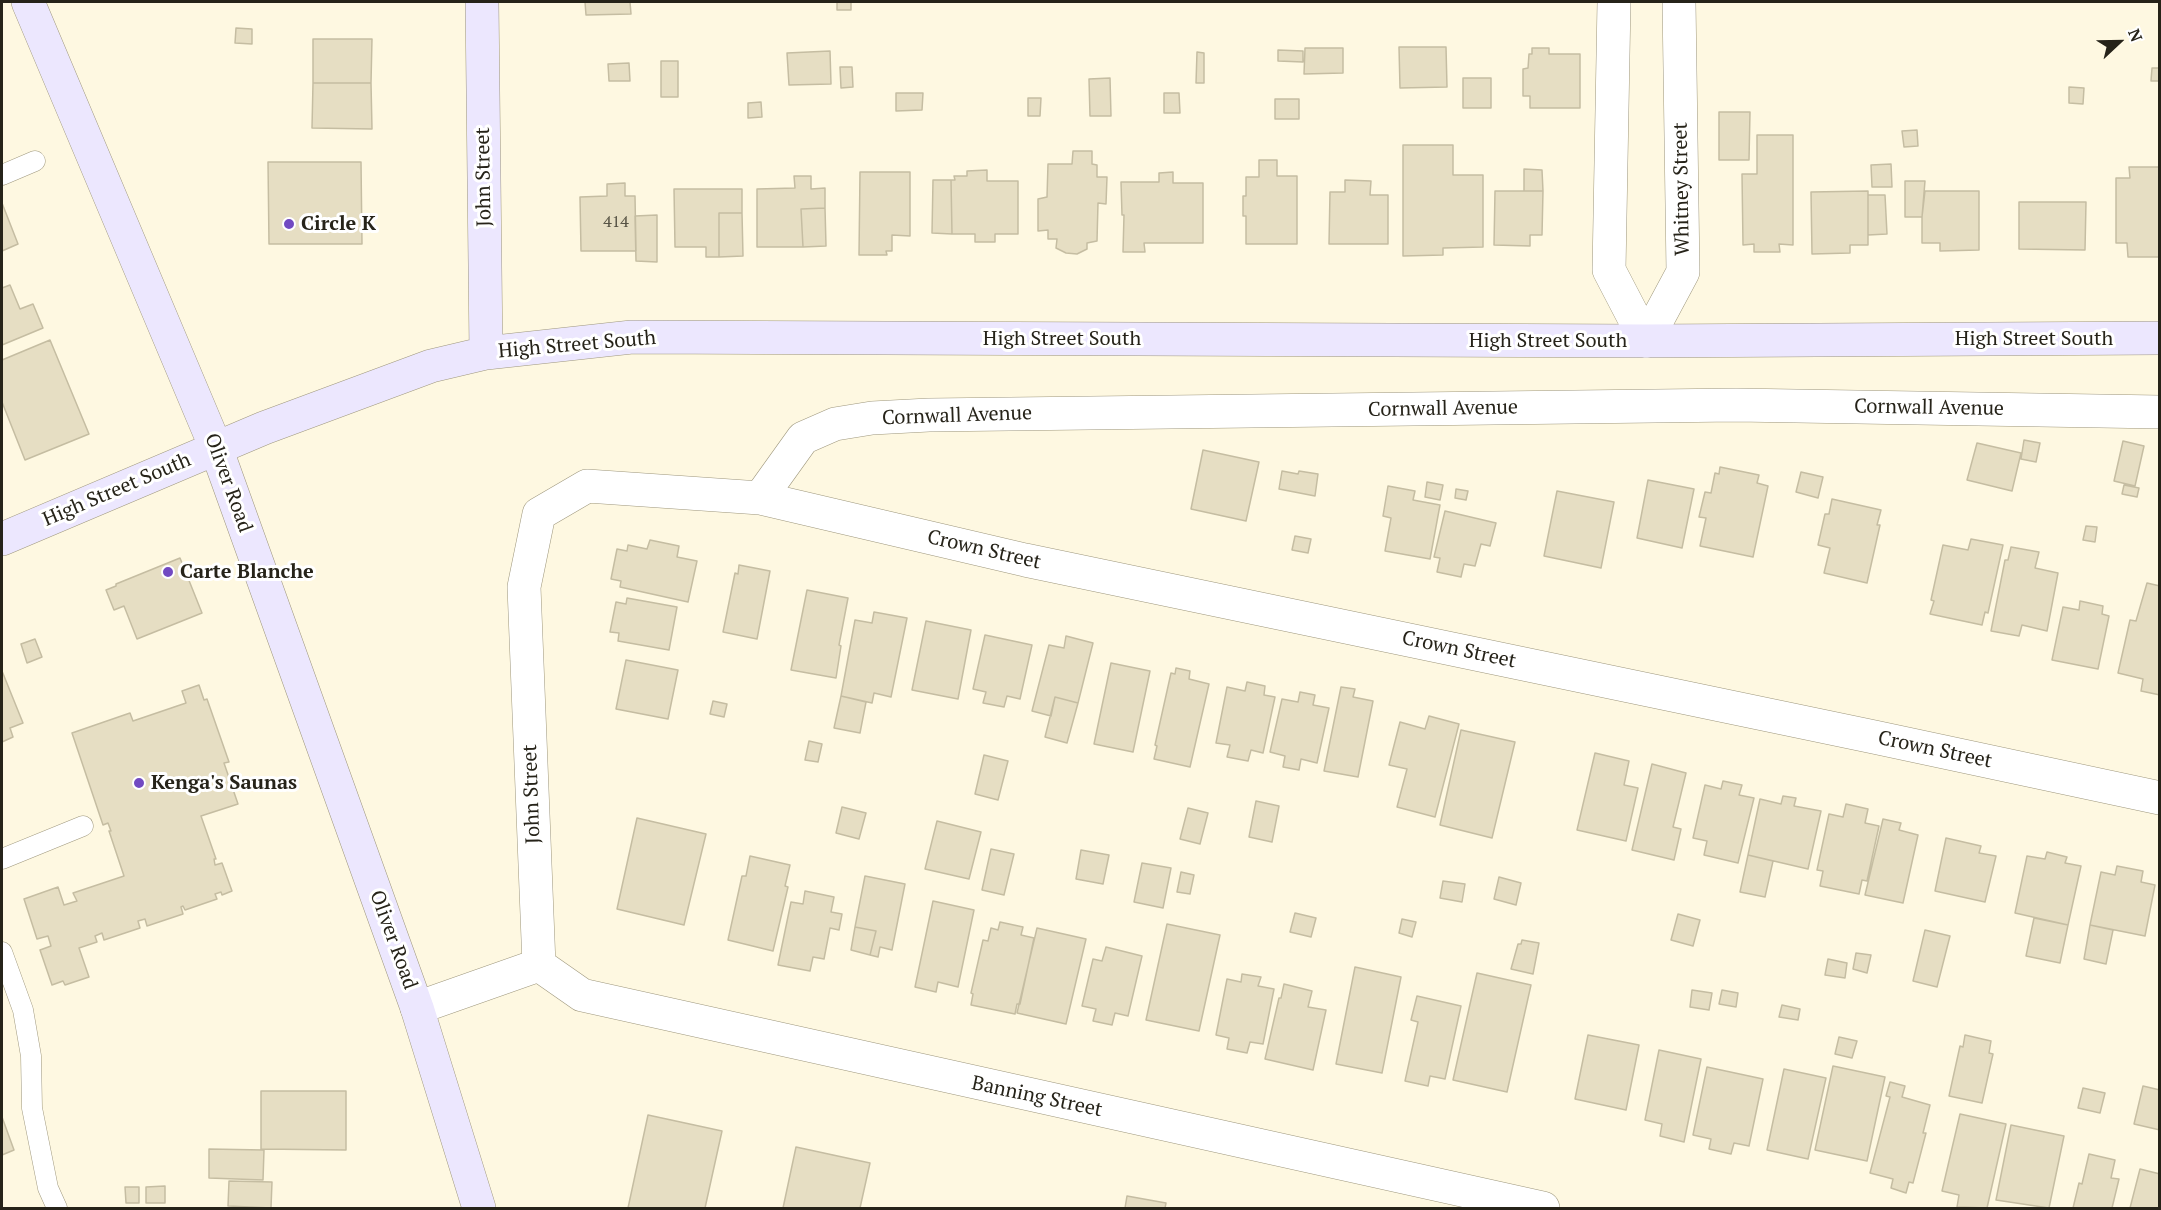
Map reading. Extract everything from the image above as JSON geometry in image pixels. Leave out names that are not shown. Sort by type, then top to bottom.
[{"type":"main road","name":"Oliver Road","points":[[28,2],[216,448],[417,1008]]},
{"type":"main road","name":"John Street","points":[[482,2],[486,353]]},
{"type":"main road","name":"High Street South","points":[[2,539],[216,448],[431,366],[486,353],[632,337],[1646,341],[2160,338]]},
{"type":"main road","points":[[417,1008],[479,1209]]},
{"type":"street","points":[[1614,2],[1609,270],[1646,341]]},
{"type":"street","name":"Whitney Street","points":[[1646,341],[1683,272],[1679,2]]},
{"type":"street","name":"Cornwall Avenue","points":[[760,498],[803,438],[835,424],[883,417],[929,414],[1736,405],[2160,412]]},
{"type":"street","name":"John Street","points":[[539,965],[524,587],[539,513],[587,486],[760,498]]},
{"type":"street","name":"Crown Street","points":[[760,498],[1025,560],[2160,798]]},
{"type":"street","points":[[417,1008],[539,965]]},
{"type":"street","name":"Banning Street","points":[[539,965],[582,995],[1543,1209]]},
{"type":"lane","points":[[2,175],[35,161]]},
{"type":"lane","points":[[2,860],[83,826]]},
{"type":"lane","points":[[2,952],[23,1010],[31,1056],[32,1108],[48,1188],[57,1209]]},
{"type":"building","points":[[585,2],[630,2],[631,14],[586,15]]},
{"type":"building","points":[[837,2],[851,2],[851,10],[837,10]]},
{"type":"building","points":[[236,28],[252,29],[252,44],[235,43]]},
{"type":"building","points":[[313,39],[372,39],[371,83],[313,83]]},
{"type":"building","points":[[1399,47],[1446,47],[1447,87],[1400,88]]},
{"type":"building","points":[[1305,48],[1343,48],[1343,73],[1304,74]]},
{"type":"building","points":[[1532,48],[1549,48],[1549,54],[1580,54],[1580,108],[1530,108],[1530,96],[1523,96],[1523,69],[1528,68]]},
{"type":"building","points":[[1278,50],[1303,51],[1303,62],[1278,61]]},
{"type":"building","points":[[830,51],[831,84],[789,85],[787,53]]},
{"type":"building","points":[[1197,52],[1204,53],[1204,83],[1196,83]]},
{"type":"building","points":[[661,61],[678,61],[678,97],[661,97]]},
{"type":"building","points":[[629,63],[630,81],[609,81],[608,64]]},
{"type":"building","points":[[840,67],[852,67],[853,87],[841,88]]},
{"type":"building","points":[[2152,68],[2160,68],[2160,81],[2151,81]]},
{"type":"building","points":[[1110,78],[1111,116],[1090,116],[1089,79]]},
{"type":"building","points":[[1463,78],[1491,78],[1491,108],[1463,108]]},
{"type":"building","points":[[313,83],[371,83],[372,129],[312,128]]},
{"type":"building","points":[[2069,87],[2084,88],[2083,104],[2069,103]]},
{"type":"building","points":[[896,93],[923,93],[922,110],[896,111]]},
{"type":"building","points":[[1164,93],[1179,93],[1180,113],[1164,113]]},
{"type":"building","points":[[1028,98],[1041,98],[1040,116],[1028,116]]},
{"type":"building","points":[[1275,99],[1299,99],[1299,119],[1275,119]]},
{"type":"building","points":[[761,102],[762,117],[748,118],[748,103]]},
{"type":"building","points":[[1719,112],[1750,112],[1749,160],[1719,160]]},
{"type":"building","points":[[1917,130],[1918,146],[1904,147],[1902,131]]},
{"type":"building","points":[[1757,135],[1793,135],[1793,245],[1779,244],[1780,252],[1754,252],[1754,244],[1743,245],[1742,174],[1757,174]]},
{"type":"building","points":[[1403,145],[1453,145],[1453,175],[1483,175],[1483,247],[1443,248],[1443,255],[1403,256]]},
{"type":"building","points":[[1073,151],[1092,151],[1092,164],[1097,165],[1097,177],[1107,177],[1106,204],[1098,203],[1097,241],[1087,243],[1087,249],[1077,254],[1066,253],[1056,248],[1057,239],[1048,239],[1048,230],[1038,231],[1038,199],[1047,197],[1048,164],[1072,164]]},
{"type":"building","points":[[1259,160],[1277,160],[1277,176],[1297,176],[1297,244],[1246,244],[1243,196],[1246,196],[1246,177],[1259,177]]},
{"type":"building","points":[[268,162],[361,162],[362,244],[269,244]]},
{"type":"building","points":[[1891,164],[1892,187],[1872,187],[1871,165]]},
{"type":"building","points":[[2129,167],[2160,167],[2160,257],[2128,257],[2127,243],[2116,243],[2116,178],[2130,178]]},
{"type":"building","points":[[1524,169],[1542,170],[1543,191],[1524,191]]},
{"type":"building","points":[[987,170],[987,181],[1018,181],[1018,234],[995,234],[995,242],[975,242],[975,234],[952,234],[951,180],[955,180],[954,176],[967,176],[967,171]]},
{"type":"building","points":[[860,172],[910,172],[910,236],[892,235],[892,251],[886,251],[887,255],[859,255]]},
{"type":"building","points":[[1173,172],[1173,183],[1203,183],[1203,243],[1144,243],[1145,252],[1123,252],[1124,215],[1122,215],[1121,182],[1159,182],[1159,173]]},
{"type":"building","points":[[794,176],[811,176],[811,189],[825,188],[825,208],[801,209],[803,247],[757,247],[757,189],[795,188]]},
{"type":"building","points":[[933,180],[951,180],[952,234],[932,233]]},
{"type":"building","points":[[1345,180],[1371,181],[1370,195],[1388,195],[1388,244],[1329,244],[1330,192],[1345,192]]},
{"type":"building","points":[[1905,181],[1925,181],[1922,217],[1905,217]]},
{"type":"building","points":[[625,183],[625,196],[635,196],[636,251],[581,251],[580,197],[607,196],[607,184]]},
{"type":"building","points":[[674,189],[742,189],[742,213],[719,213],[719,257],[706,257],[706,247],[675,247]]},
{"type":"building","points":[[1495,191],[1543,191],[1542,235],[1530,235],[1530,246],[1494,245]]},
{"type":"building","points":[[1868,191],[1868,245],[1850,245],[1850,253],[1812,254],[1811,192]]},
{"type":"building","points":[[1925,191],[1979,191],[1979,250],[1940,251],[1940,243],[1922,243]]},
{"type":"building","points":[[1868,195],[1885,195],[1887,234],[1868,235]]},
{"type":"building","points":[[2019,202],[2086,202],[2085,250],[2019,249]]},
{"type":"building","points":[[2,203],[18,244],[2,251]]},
{"type":"building","points":[[825,208],[826,246],[803,247],[801,209]]},
{"type":"building","points":[[719,213],[742,213],[743,256],[719,257]]},
{"type":"building","points":[[657,215],[657,262],[636,261],[635,216]]},
{"type":"building","points":[[10,285],[20,309],[33,304],[43,328],[2,345],[2,288]]},
{"type":"building","points":[[50,340],[89,434],[25,460],[2,402],[2,360]]},
{"type":"building","points":[[2024,440],[2040,443],[2036,462],[2021,459]]},
{"type":"building","points":[[2123,441],[2144,446],[2135,486],[2114,481]]},
{"type":"building","points":[[1977,443],[2021,453],[2012,491],[1967,480]]},
{"type":"building","points":[[1203,450],[1259,462],[1246,521],[1191,509]]},
{"type":"building","points":[[1720,467],[1759,475],[1757,483],[1768,486],[1753,557],[1700,546],[1706,518],[1699,517],[1705,492],[1711,493],[1715,473],[1719,474]]},
{"type":"building","points":[[1282,471],[1318,474],[1315,496],[1279,489]]},
{"type":"building","points":[[1801,472],[1823,477],[1818,498],[1796,492]]},
{"type":"building","points":[[1648,480],[1694,489],[1682,548],[1637,538]]},
{"type":"building","points":[[1427,482],[1443,485],[1440,500],[1425,497]]},
{"type":"building","points":[[2124,485],[2139,488],[2137,497],[2122,494]]},
{"type":"building","points":[[1388,486],[1415,491],[1413,500],[1440,505],[1430,559],[1385,551],[1391,518],[1383,516]]},
{"type":"building","points":[[1456,489],[1468,491],[1466,500],[1455,498]]},
{"type":"building","points":[[1557,491],[1614,502],[1601,568],[1544,556]]},
{"type":"building","points":[[1832,499],[1881,510],[1877,525],[1880,525],[1867,583],[1824,573],[1830,548],[1818,545],[1825,514],[1829,514]]},
{"type":"building","points":[[1445,511],[1496,523],[1490,546],[1481,544],[1475,566],[1464,564],[1461,577],[1437,572],[1440,558],[1434,557]]},
{"type":"building","points":[[2086,526],[2097,527],[2095,542],[2083,540]]},
{"type":"building","points":[[1295,536],[1311,539],[1308,553],[1292,550]]},
{"type":"building","points":[[1971,539],[2003,545],[1988,613],[1985,612],[1982,625],[1930,614],[1943,545],[1968,550]]},
{"type":"building","points":[[650,540],[679,546],[677,557],[697,561],[688,602],[620,587],[621,581],[611,579],[617,549],[627,551],[628,545],[647,549]]},
{"type":"building","points":[[2011,547],[2039,552],[2035,568],[2058,573],[2047,631],[2022,625],[2019,636],[1991,631],[2005,560],[2008,560]]},
{"type":"building","points":[[180,558],[202,613],[137,639],[124,606],[114,610],[106,590]]},
{"type":"building","points":[[739,565],[770,571],[757,639],[723,632],[735,573],[738,574]]},
{"type":"building","points":[[2147,583],[2160,586],[2160,695],[2141,691],[2143,679],[2118,673],[2130,620],[2136,621]]},
{"type":"building","points":[[807,590],[848,598],[839,645],[841,646],[836,678],[791,670]]},
{"type":"building","points":[[627,598],[677,607],[669,650],[618,641],[619,633],[610,632],[616,602],[626,604]]},
{"type":"building","points":[[2080,601],[2103,606],[2102,614],[2109,616],[2098,669],[2052,660],[2063,607],[2079,610]]},
{"type":"building","points":[[874,612],[907,618],[891,697],[874,693],[872,703],[841,696],[855,620],[872,623]]},
{"type":"building","points":[[926,621],[971,630],[958,699],[912,690]]},
{"type":"building","points":[[985,635],[1032,645],[1020,699],[1007,696],[1004,707],[983,703],[986,692],[973,689]]},
{"type":"building","points":[[1066,636],[1093,643],[1078,703],[1055,697],[1051,716],[1032,711],[1049,645],[1064,648]]},
{"type":"building","points":[[35,639],[42,657],[27,663],[21,644]]},
{"type":"building","points":[[626,660],[678,670],[668,719],[616,709]]},
{"type":"building","points":[[1111,663],[1150,671],[1133,752],[1094,744]]},
{"type":"building","points":[[1176,668],[1190,671],[1189,679],[1209,684],[1190,767],[1154,759],[1171,673],[1175,674]]},
{"type":"building","points":[[2,671],[23,723],[10,728],[13,737],[2,742]]},
{"type":"building","points":[[1247,682],[1265,686],[1264,695],[1275,697],[1263,753],[1251,750],[1248,761],[1227,757],[1230,745],[1216,743],[1227,687],[1245,691]]},
{"type":"building","points":[[199,685],[204,700],[207,699],[229,762],[224,763],[238,804],[201,816],[216,859],[214,859],[215,865],[222,863],[232,891],[222,895],[221,892],[215,894],[217,899],[185,910],[183,906],[181,907],[183,914],[147,926],[145,919],[138,921],[140,928],[104,940],[102,933],[95,936],[97,942],[79,948],[89,977],[65,985],[63,981],[52,985],[40,950],[51,946],[48,936],[37,939],[24,899],[58,887],[64,905],[77,901],[73,893],[124,876],[109,831],[111,831],[108,823],[103,825],[72,733],[130,713],[133,721],[186,703],[182,691]]},
{"type":"building","points":[[1341,687],[1355,689],[1353,697],[1373,701],[1358,777],[1324,771]]},
{"type":"building","points":[[1300,692],[1315,695],[1313,705],[1329,708],[1317,763],[1301,759],[1299,770],[1283,767],[1285,756],[1270,752],[1282,699],[1298,702]]},
{"type":"building","points":[[841,696],[866,702],[860,733],[834,728]]},
{"type":"building","points":[[1055,697],[1078,703],[1067,743],[1045,737]]},
{"type":"building","points":[[713,701],[727,704],[724,717],[710,714]]},
{"type":"building","points":[[1429,716],[1459,724],[1435,817],[1397,807],[1407,769],[1389,765],[1400,722],[1425,729]]},
{"type":"building","points":[[1461,730],[1515,742],[1492,838],[1440,825]]},
{"type":"building","points":[[809,741],[822,744],[818,762],[805,760]]},
{"type":"building","points":[[1595,753],[1629,761],[1624,785],[1638,788],[1626,841],[1577,830]]},
{"type":"building","points":[[984,755],[1008,761],[998,800],[975,794]]},
{"type":"building","points":[[1652,764],[1686,773],[1673,827],[1681,829],[1674,860],[1632,850]]},
{"type":"building","points":[[1723,781],[1742,785],[1739,795],[1754,798],[1738,863],[1704,855],[1707,841],[1693,838],[1705,785],[1721,789]]},
{"type":"building","points":[[1783,796],[1796,798],[1794,806],[1821,811],[1808,869],[1748,855],[1760,799],[1781,804]]},
{"type":"building","points":[[1256,801],[1279,806],[1272,842],[1249,837]]},
{"type":"building","points":[[1846,804],[1868,809],[1865,823],[1879,826],[1867,881],[1862,880],[1859,894],[1820,886],[1823,871],[1817,870],[1829,814],[1843,817]]},
{"type":"building","points":[[842,807],[866,813],[859,839],[836,833]]},
{"type":"building","points":[[1188,808],[1208,813],[1200,844],[1180,839]]},
{"type":"building","points":[[637,818],[706,834],[684,925],[617,909]]},
{"type":"building","points":[[1883,819],[1901,823],[1899,830],[1918,835],[1903,903],[1865,895]]},
{"type":"building","points":[[937,821],[981,832],[969,879],[925,869]]},
{"type":"building","points":[[1946,838],[1981,846],[1979,853],[1996,856],[1985,902],[1935,891]]},
{"type":"building","points":[[991,849],[1014,854],[1004,895],[982,890]]},
{"type":"building","points":[[1081,850],[1109,855],[1103,884],[1076,879]]},
{"type":"building","points":[[2047,852],[2067,857],[2065,863],[2081,866],[2068,925],[2015,913],[2027,856],[2045,859]]},
{"type":"building","points":[[1748,855],[1773,861],[1765,897],[1740,892]]},
{"type":"building","points":[[750,856],[790,865],[785,886],[788,887],[773,951],[728,940],[742,876],[746,876]]},
{"type":"building","points":[[1142,863],[1171,868],[1163,908],[1134,902]]},
{"type":"building","points":[[2117,866],[2143,871],[2141,882],[2155,885],[2145,936],[2090,925],[2101,872],[2115,875]]},
{"type":"building","points":[[1181,872],[1194,875],[1190,894],[1177,892]]},
{"type":"building","points":[[865,876],[905,884],[892,950],[880,947],[878,957],[870,955],[876,931],[855,927]]},
{"type":"building","points":[[1499,877],[1521,883],[1516,905],[1494,899]]},
{"type":"building","points":[[1443,881],[1465,884],[1462,902],[1440,898]]},
{"type":"building","points":[[805,891],[834,897],[831,912],[842,914],[839,930],[830,928],[824,959],[813,957],[810,971],[778,965],[791,902],[803,904]]},
{"type":"building","points":[[933,901],[974,910],[958,987],[938,982],[936,992],[915,987]]},
{"type":"building","points":[[1295,913],[1316,918],[1311,937],[1290,932]]},
{"type":"building","points":[[1678,914],[1700,920],[1693,946],[1671,940]]},
{"type":"building","points":[[2034,918],[2068,925],[2060,963],[2026,956]]},
{"type":"building","points":[[1402,919],[1416,922],[1412,937],[1399,933]]},
{"type":"building","points":[[1000,922],[1023,927],[1021,935],[1034,938],[1020,1004],[1017,1004],[1015,1014],[971,1005],[973,994],[971,993],[983,940],[988,941],[991,928],[998,930]]},
{"type":"building","points":[[1167,924],[1220,935],[1199,1031],[1146,1020]]},
{"type":"building","points":[[2090,925],[2113,930],[2106,964],[2084,959]]},
{"type":"building","points":[[855,927],[876,931],[870,955],[851,950]]},
{"type":"building","points":[[1037,928],[1086,939],[1066,1024],[1017,1013]]},
{"type":"building","points":[[1925,930],[1950,936],[1937,987],[1913,981]]},
{"type":"building","points":[[1522,940],[1539,943],[1533,974],[1511,969],[1518,944],[1521,944]]},
{"type":"building","points":[[1106,947],[1142,956],[1128,1016],[1115,1013],[1112,1025],[1093,1021],[1096,1009],[1082,1006],[1093,959],[1102,961]]},
{"type":"building","points":[[1856,953],[1871,955],[1867,973],[1853,969]]},
{"type":"building","points":[[1828,959],[1847,963],[1845,978],[1825,975]]},
{"type":"building","points":[[1355,967],[1401,977],[1382,1073],[1336,1064]]},
{"type":"building","points":[[1477,973],[1531,985],[1507,1092],[1453,1080]]},
{"type":"building","points":[[1242,974],[1261,977],[1258,986],[1274,989],[1263,1044],[1250,1042],[1247,1053],[1227,1049],[1229,1038],[1216,1035],[1227,979],[1241,982]]},
{"type":"building","points":[[1284,984],[1312,991],[1308,1007],[1326,1010],[1313,1070],[1265,1059]]},
{"type":"building","points":[[1692,990],[1712,993],[1709,1010],[1690,1007]]},
{"type":"building","points":[[1722,990],[1738,993],[1736,1007],[1719,1004]]},
{"type":"building","points":[[1417,996],[1461,1006],[1445,1079],[1430,1076],[1428,1086],[1405,1081],[1418,1022],[1411,1020]]},
{"type":"building","points":[[1782,1005],[1800,1009],[1798,1020],[1779,1017]]},
{"type":"building","points":[[1588,1035],[1639,1045],[1626,1110],[1575,1099]]},
{"type":"building","points":[[1965,1035],[1991,1041],[1989,1053],[1993,1054],[1982,1103],[1949,1096],[1960,1046],[1963,1047]]},
{"type":"building","points":[[1839,1037],[1857,1041],[1852,1058],[1835,1054]]},
{"type":"building","points":[[1659,1050],[1701,1059],[1684,1142],[1660,1136],[1662,1124],[1645,1120]]},
{"type":"building","points":[[1833,1066],[1885,1077],[1867,1161],[1815,1150]]},
{"type":"building","points":[[1707,1067],[1763,1079],[1749,1146],[1734,1143],[1731,1154],[1709,1149],[1711,1139],[1693,1135]]},
{"type":"building","points":[[1784,1069],[1826,1078],[1808,1159],[1767,1150]]},
{"type":"building","points":[[1890,1082],[1905,1086],[1902,1097],[1930,1105],[1923,1133],[1926,1133],[1913,1183],[1909,1182],[1906,1193],[1891,1188],[1893,1179],[1870,1173],[1890,1097],[1886,1096]]},
{"type":"building","points":[[2143,1086],[2160,1090],[2160,1130],[2134,1124]]},
{"type":"building","points":[[2083,1088],[2105,1093],[2100,1113],[2078,1108]]},
{"type":"building","points":[[261,1091],[346,1091],[346,1150],[261,1149]]},
{"type":"building","points":[[1960,1114],[2006,1124],[1987,1208],[1957,1207],[1959,1195],[1942,1191]]},
{"type":"building","points":[[648,1115],[722,1131],[705,1208],[628,1208]]},
{"type":"building","points":[[2,1117],[14,1150],[2,1155]]},
{"type":"building","points":[[2011,1125],[2064,1136],[2049,1208],[1996,1200]]},
{"type":"building","points":[[796,1147],[870,1163],[860,1208],[783,1208]]},
{"type":"building","points":[[209,1149],[264,1150],[263,1180],[209,1178]]},
{"type":"building","points":[[2089,1154],[2115,1160],[2111,1178],[2119,1179],[2112,1208],[2073,1208],[2079,1183],[2082,1184]]},
{"type":"building","points":[[2140,1169],[2160,1174],[2160,1208],[2130,1208]]},
{"type":"building","points":[[229,1181],[272,1182],[271,1208],[228,1206]]},
{"type":"building","points":[[165,1186],[165,1203],[146,1203],[146,1187]]},
{"type":"building","points":[[125,1187],[139,1187],[139,1203],[126,1203]]},
{"type":"building","points":[[1127,1196],[1166,1203],[1165,1208],[1125,1208]]},
{"type":"place","name":"Circle K","points":[[289,224]]},
{"type":"place","name":"Carte Blanche","points":[[168,572]]},
{"type":"place","name":"Kenga's Saunas","points":[[139,783]]}]
